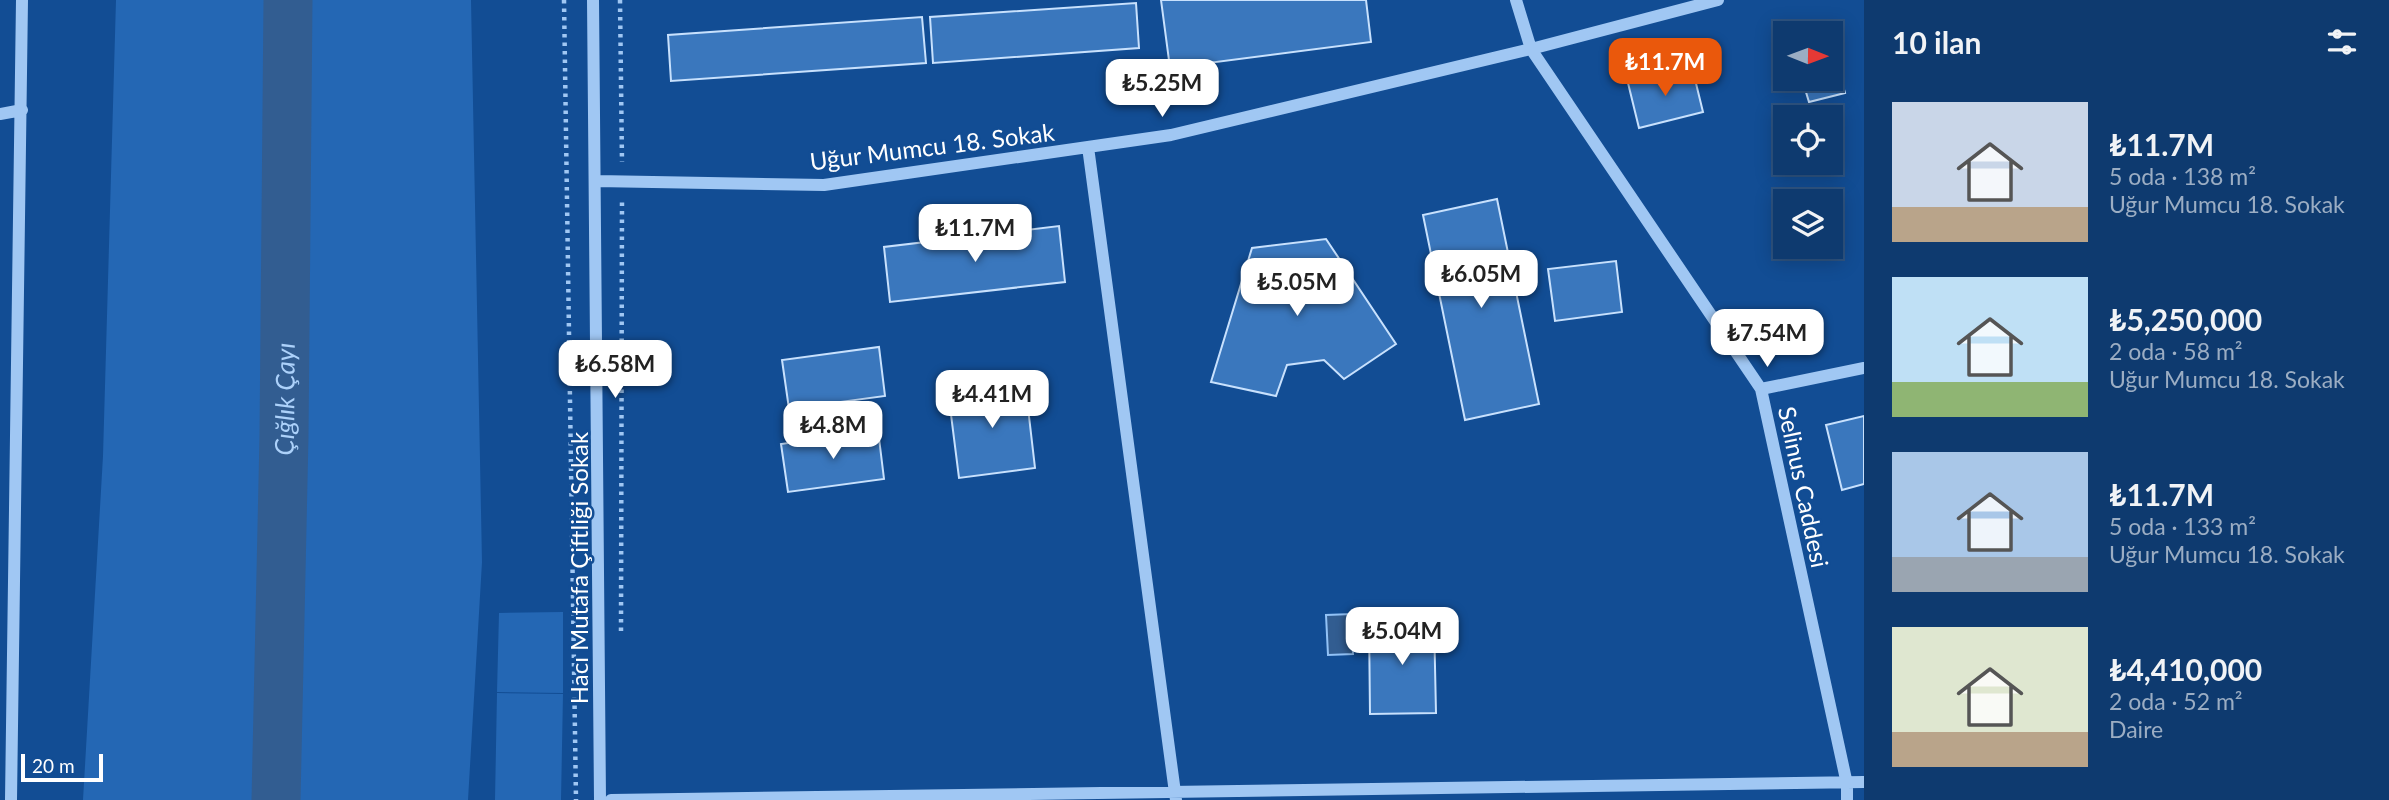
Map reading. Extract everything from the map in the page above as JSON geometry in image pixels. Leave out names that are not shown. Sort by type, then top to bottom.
[{"type":"street","points":[[10,800],[22,0]]},
{"type":"street","name":"Hacı Mutafa Çiftliği Sokak","points":[[593,0],[597,181],[600,800]]},
{"type":"street","name":"Selinus Caddesi","points":[[1516,0],[1531,49],[1761,389],[1847,784],[1847,800]]},
{"type":"street","name":"Uğur Mumcu 18. Sokak","points":[[597,181],[824,185],[1171,135],[1531,49],[1718,0]]},
{"type":"street","points":[[0,114],[22,110]]},
{"type":"street","points":[[1088,147],[1177,796]]},
{"type":"street","points":[[1761,389],[1864,368]]},
{"type":"street","points":[[611,800],[1177,796],[1864,782]]},
{"type":"path","points":[[564,0],[576,800]]},
{"type":"path","points":[[620,0],[621,635]]},
{"type":"shaded area","points":[[116,0],[471,0],[482,562],[468,800],[83,800],[103,456]]},
{"type":"shaded area","points":[[563,612],[563,693],[497,692],[499,613]]},
{"type":"shaded area","points":[[1352,614],[1353,654],[1328,655],[1326,615]]},
{"type":"shaded area","points":[[497,693],[563,694],[561,800],[495,800]]},
{"type":"building","points":[[1161,0],[1366,0],[1371,42],[1170,68]]},
{"type":"building","points":[[1136,3],[1139,48],[933,63],[930,17]]},
{"type":"building","points":[[922,17],[926,63],[671,81],[668,35]]},
{"type":"building","points":[[1692,67],[1703,112],[1639,128],[1628,83]]},
{"type":"building","points":[[1843,86],[1845,93],[1809,102],[1806,91],[1843,91]]},
{"type":"building","points":[[1497,199],[1539,404],[1465,420],[1423,215]]},
{"type":"building","points":[[1059,226],[1065,282],[890,302],[884,247]]},
{"type":"building","points":[[1326,239],[1396,344],[1344,379],[1324,360],[1287,365],[1276,396],[1211,382],[1252,248]]},
{"type":"building","points":[[1616,261],[1622,312],[1555,321],[1548,269]]},
{"type":"building","points":[[879,347],[885,396],[789,409],[782,360]]},
{"type":"building","points":[[1025,382],[1035,468],[959,478],[948,391]]},
{"type":"building","points":[[1864,416],[1864,484],[1842,490],[1826,425]]},
{"type":"building","points":[[878,430],[884,479],[788,492],[781,444]]},
{"type":"building","points":[[1434,620],[1436,713],[1370,714],[1369,621]]},
{"type":"waterway","name":"Çığlık Çayı","points":[[276,800],[284,436],[288,0]]}]
